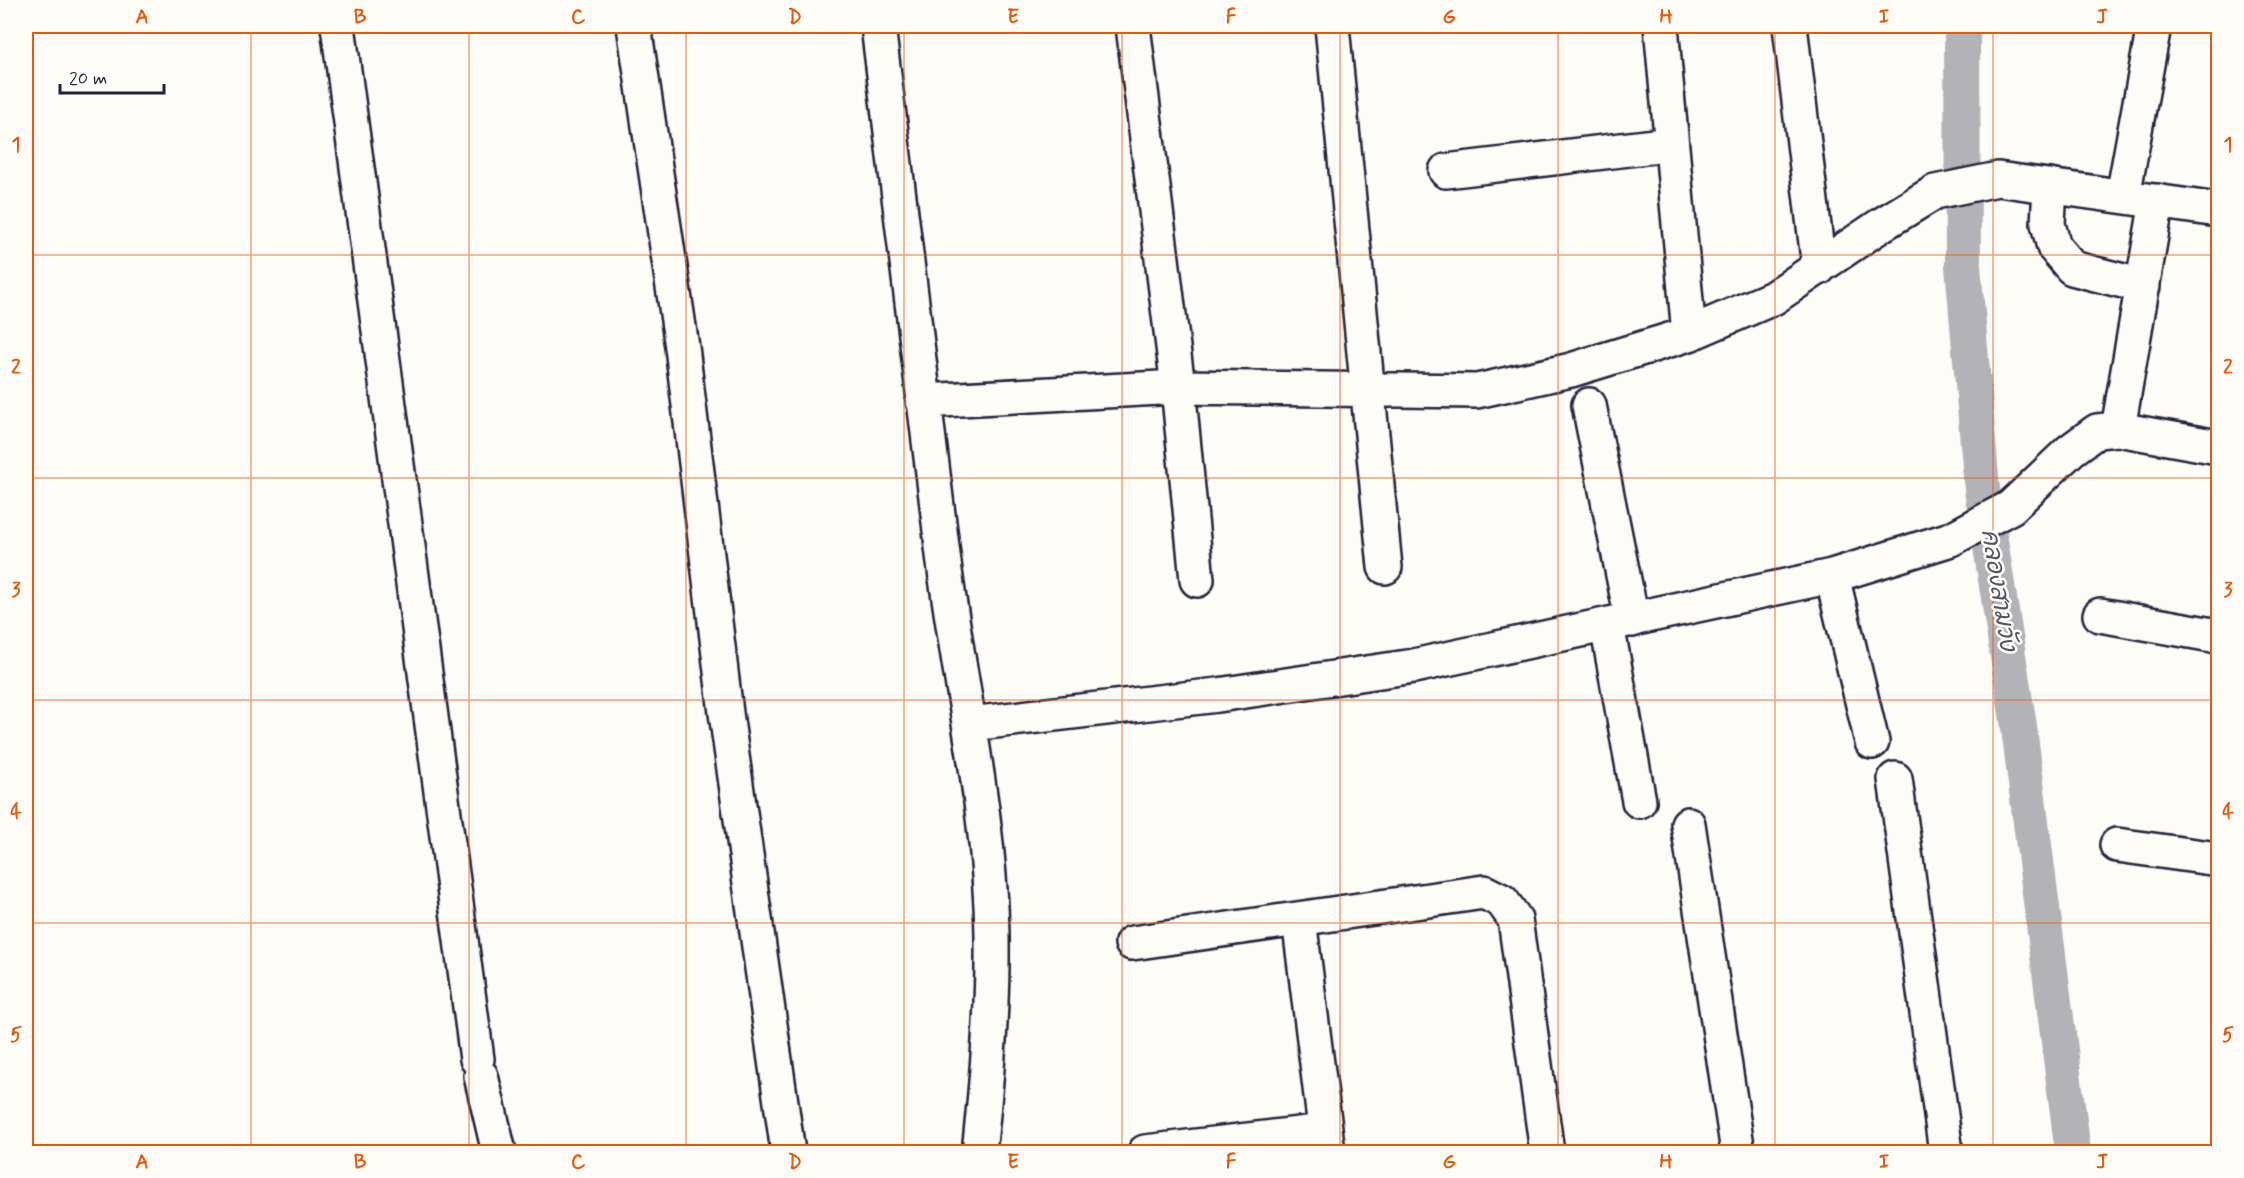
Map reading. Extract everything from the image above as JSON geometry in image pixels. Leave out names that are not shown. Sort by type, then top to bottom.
[{"type":"street","points":[[338,26],[479,1067],[499,1152]]},
{"type":"street","points":[[634,26],[682,347],[726,713],[788,1152]]},
{"type":"street","points":[[878,26],[923,401],[986,851],[992,936],[989,1033],[979,1152]]},
{"type":"street","points":[[1133,26],[1178,387],[1197,580]]},
{"type":"street","points":[[1332,26],[1385,567]]},
{"type":"street","points":[[1661,26],[1689,334]]},
{"type":"street","points":[[1790,26],[1819,268]]},
{"type":"street","points":[[2122,196],[2154,26]]},
{"type":"street","points":[[1446,171],[1671,144]]},
{"type":"street","points":[[923,401],[1178,387],[1477,391],[1571,370],[1689,334],[1773,298],[1881,225],[1935,192],[1998,179],[2218,210]]},
{"type":"street","points":[[2050,186],[2048,224],[2054,247],[2072,268],[2143,286]]},
{"type":"street","points":[[2118,429],[2157,201]]},
{"type":"street","points":[[1589,405],[1620,623],[1639,801]]},
{"type":"street","points":[[970,724],[1218,695],[1403,667],[1620,623],[1832,576],[1951,539],[2011,507],[2071,450],[2097,430],[2118,429],[2218,447]]},
{"type":"street","points":[[1832,576],[1872,742]]},
{"type":"street","points":[[2100,615],[2218,636]]},
{"type":"street","points":[[1895,779],[1946,1152]]},
{"type":"street","points":[[1688,824],[1738,1152]]},
{"type":"street","points":[[2117,845],[2218,859]]},
{"type":"street","points":[[1132,943],[1484,892],[1502,901],[1515,919],[1547,1152]]},
{"type":"street","points":[[1145,1152],[1326,1142],[1299,919]]},
{"type":"waterway","name":"คลองสามวัง","points":[[1962,26],[1963,266],[1982,489],[2018,720],[2073,1152]]}]
